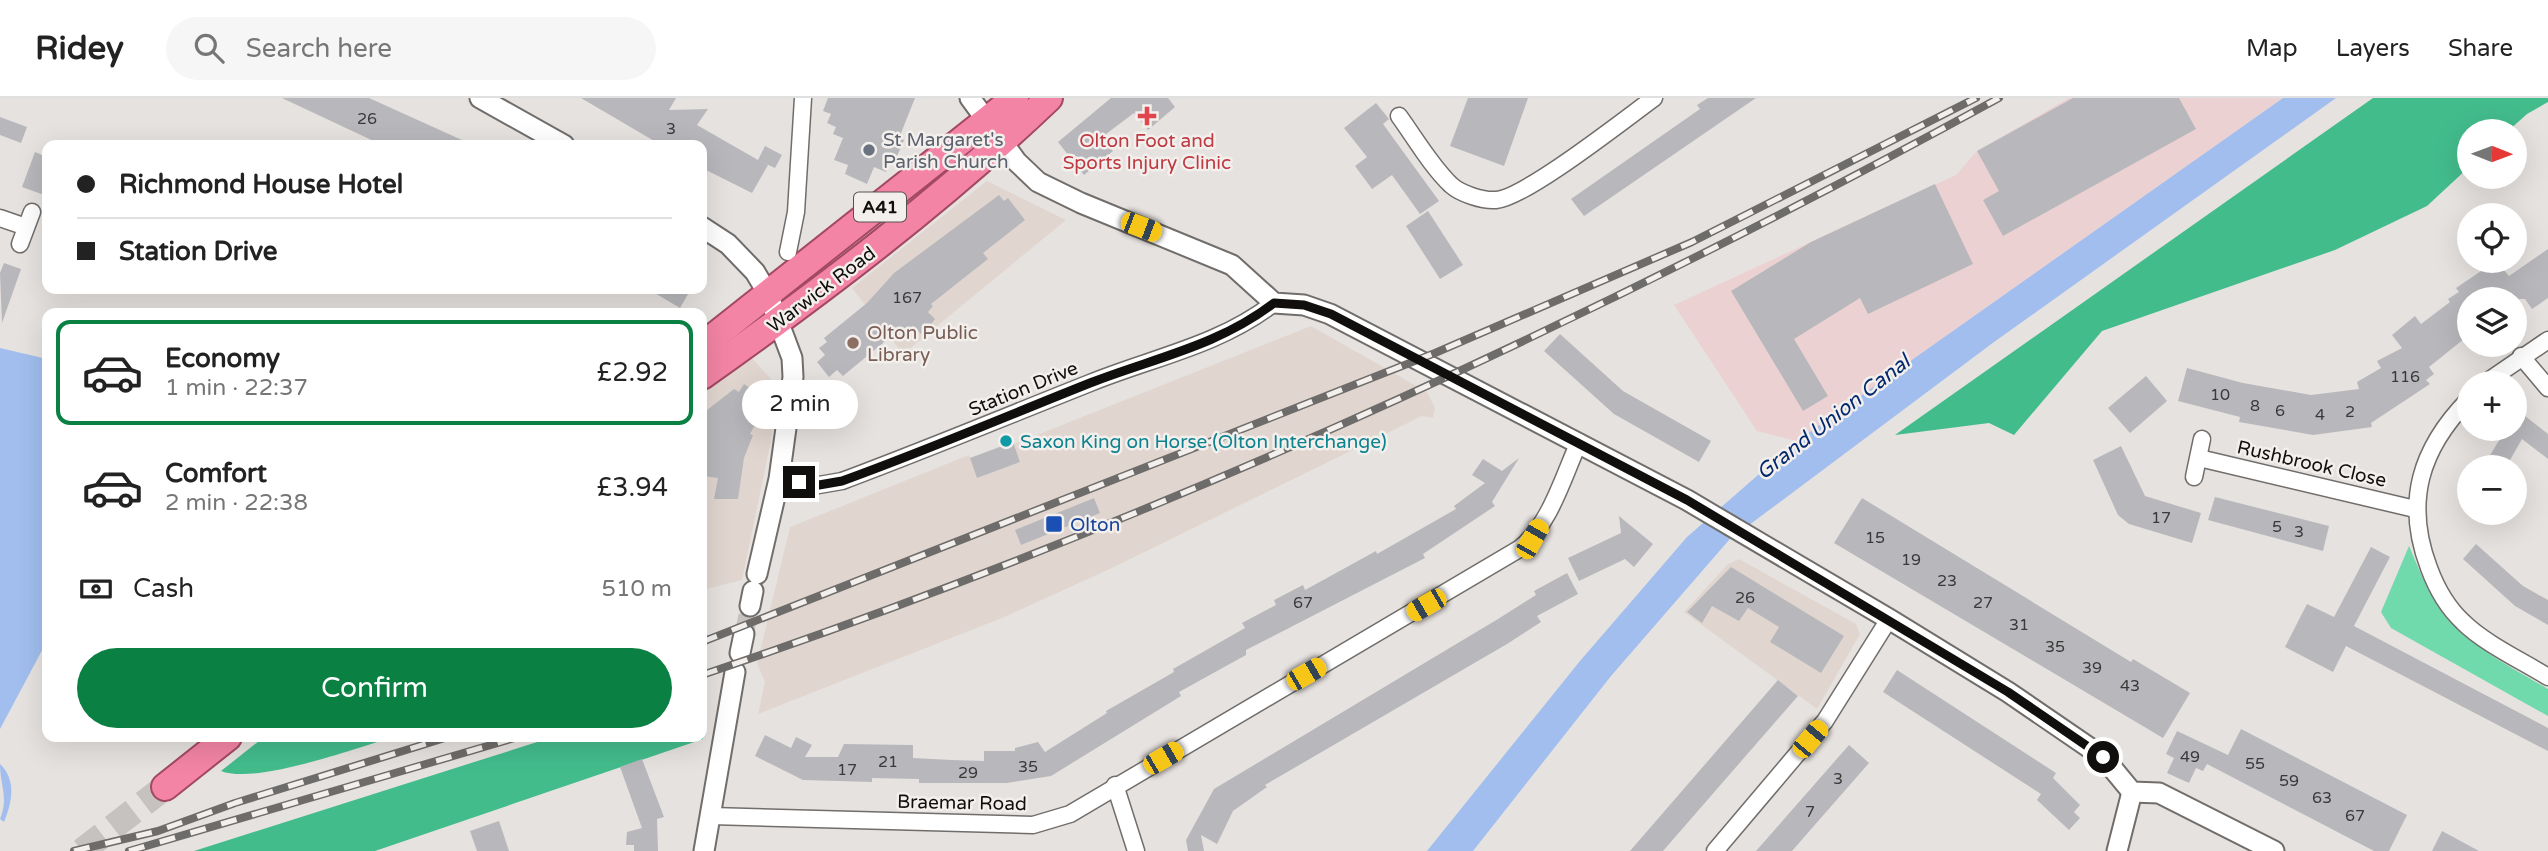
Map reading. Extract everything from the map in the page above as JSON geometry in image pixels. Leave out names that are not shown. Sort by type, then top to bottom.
[{"type":"highway","name":"Warwick Road","points":[[707,372],[845,273],[995,132],[1015,98]]},
{"type":"highway","name":"Warwick Road","points":[[707,342],[768,294],[995,132],[1049,98]]},
{"type":"highway","points":[[165,787],[222,742]]},
{"type":"street","points":[[480,98],[555,140]]},
{"type":"street","points":[[788,252],[796,212],[803,98]]},
{"type":"street","points":[[970,98],[995,132],[1038,181],[1082,203],[1232,265],[1274,303],[1304,305],[1331,314],[1579,442],[1707,512],[2008,692],[2103,757],[2132,792],[2159,793],[2274,851]]},
{"type":"street","points":[[1399,116],[1451,185],[1465,193],[1497,200],[1522,190],[1553,170],[1654,98]]},
{"type":"street","points":[[20,244],[32,212]]},
{"type":"street","points":[[0,218],[26,228]]},
{"type":"street","points":[[707,230],[728,244],[750,265],[768,294],[790,347],[793,377],[779,479],[754,590]]},
{"type":"street","name":"Station Drive","points":[[779,479],[819,485],[842,481],[1092,382],[1218,339],[1247,324],[1274,303]]},
{"type":"street","points":[[2527,352],[2548,340]]},
{"type":"street","points":[[2501,371],[2520,357]]},
{"type":"street","points":[[2522,357],[2548,388]]},
{"type":"street","points":[[2457,414],[2439,436],[2419,480],[2415,509],[2420,544],[2436,585],[2463,622],[2548,677]]},
{"type":"street","points":[[2194,477],[2202,439]]},
{"type":"street","name":"Braemar Road","points":[[711,816],[1033,825],[1070,814],[1519,549],[1532,539],[1543,520],[1579,442]]},
{"type":"street","name":"Rushbrook Close","points":[[2199,458],[2415,509]]},
{"type":"street","points":[[1715,851],[1825,720],[1889,619]]},
{"type":"street","points":[[704,851],[740,653]]},
{"type":"street","points":[[1115,786],[1136,851]]},
{"type":"street","points":[[2118,851],[2132,792]]},
{"type":"shaded area","points":[[2069,98],[2283,98],[1797,441],[1757,431],[1674,305],[1956,175],[1977,151]]},
{"type":"shaded area","points":[[987,181],[1066,220],[903,354],[852,288]]},
{"type":"shaded area","points":[[1311,326],[1427,392],[1435,408],[1433,418],[1422,416],[1114,567],[1002,618],[758,714],[765,682],[757,664],[790,527],[969,455],[970,458],[1014,444]]},
{"type":"shaded area","points":[[750,356],[778,387],[771,441],[742,580],[707,589],[707,390]]},
{"type":"shaded area","points":[[1739,559],[1856,624],[1860,634],[1817,709],[1684,612],[1728,564]]},
{"type":"green space","points":[[2373,98],[2548,98],[2548,102],[2521,119],[2457,119],[2457,178],[2427,206],[2335,250],[2102,331],[2014,435],[1989,423],[1895,435]]},
{"type":"green space","points":[[2409,546],[2434,600],[2456,628],[2485,651],[2548,689],[2548,716],[2391,628],[2381,612]]},
{"type":"green space","points":[[258,742],[377,742],[281,769],[237,774],[221,771]]},
{"type":"green space","points":[[537,742],[694,742],[375,851],[194,851]]},
{"type":"water","name":"Grand Union Canal","points":[[2283,98],[2336,98],[1994,342],[1729,540],[1611,676],[1473,851],[1427,851],[1580,661],[1687,537],[1797,441]]},
{"type":"water","points":[[0,348],[42,358],[42,650],[0,729]]},
{"type":"water","points":[[0,764],[11,784],[9,807],[4,822],[0,819],[4,798]]},
{"type":"building","points":[[282,98],[369,98],[462,140],[371,140]]},
{"type":"building","points":[[581,98],[676,98],[669,110],[708,109],[697,125],[768,165],[752,193],[707,170],[707,140],[652,140]]},
{"type":"building","name":"St Margaret's Parish Church","points":[[828,98],[915,98],[899,138],[904,140],[895,161],[892,160],[886,172],[874,167],[867,184],[845,174],[848,165],[834,160],[843,138],[833,134],[836,127],[827,123],[831,114],[823,111]]},
{"type":"building","points":[[1111,98],[1168,98],[1175,107],[1148,130],[1134,113],[1102,137],[1113,151],[1084,175],[1058,142]]},
{"type":"building","points":[[1468,98],[1528,98],[1504,166],[1450,146]]},
{"type":"building","points":[[1708,98],[1756,98],[1584,216],[1571,199],[1700,109],[1697,105]]},
{"type":"building","points":[[2073,98],[2179,98],[2196,129],[2003,236],[1983,200],[1999,191],[1977,151]]},
{"type":"building","points":[[1376,103],[1389,119],[1383,124],[1439,201],[1420,214],[1392,175],[1372,189],[1355,166],[1367,157],[1344,128]]},
{"type":"building","points":[[0,117],[27,127],[21,143],[0,135]]},
{"type":"building","points":[[765,146],[782,155],[775,168],[758,160]]},
{"type":"building","points":[[35,152],[42,155],[42,194],[22,187]]},
{"type":"building","points":[[1935,184],[1973,264],[1868,314],[1860,298],[1794,339],[1828,396],[1803,411],[1731,291],[1811,242]]},
{"type":"building","points":[[999,195],[1004,201],[1008,198],[1025,220],[983,253],[988,259],[931,304],[933,306],[928,312],[935,319],[927,329],[921,334],[913,326],[905,335],[900,329],[843,376],[837,370],[829,377],[817,362],[825,355],[819,348],[827,342],[824,338],[867,303],[894,273]]},
{"type":"building","points":[[1428,211],[1463,265],[1440,279],[1406,226]]},
{"type":"building","points":[[2548,249],[2548,298],[2532,309],[2527,302],[2527,287],[2457,287],[2478,273],[2506,273],[2509,276],[2513,273],[2527,273],[2527,264]]},
{"type":"building","points":[[4,263],[21,269],[2,323],[0,273]]},
{"type":"building","points":[[2457,293],[2457,345],[2429,367],[2434,374],[2426,380],[2430,384],[2371,423],[2372,427],[2313,435],[2239,422],[2240,417],[2178,401],[2187,368],[2243,383],[2311,395],[2359,389],[2357,382],[2381,368],[2377,361],[2402,348],[2392,335],[2415,316],[2421,324],[2450,302],[2448,299]]},
{"type":"building","points":[[656,294],[688,294],[680,308]]},
{"type":"building","points":[[1560,334],[1623,391],[1711,441],[1699,462],[1614,414],[1544,351]]},
{"type":"building","points":[[2146,376],[2167,401],[2130,433],[2108,408]]},
{"type":"building","points":[[744,384],[756,392],[754,399],[759,402],[755,417],[758,419],[750,434],[753,435],[744,458],[738,499],[714,499],[718,478],[707,477],[707,410],[734,389],[739,392]]},
{"type":"building","points":[[2527,418],[2548,434],[2548,459],[2525,441],[2527,441]]},
{"type":"building","points":[[2521,441],[2513,455],[2490,455],[2498,442]]},
{"type":"building","points":[[1013,442],[1020,462],[977,478],[970,458]]},
{"type":"building","points":[[2121,446],[2145,496],[2201,513],[2192,543],[2129,524],[2118,515],[2093,460]]},
{"type":"building","points":[[1519,458],[1492,502],[1495,506],[1423,554],[1425,558],[1246,650],[1246,655],[1179,692],[1181,696],[1051,776],[1007,783],[919,783],[919,779],[872,778],[872,782],[803,780],[755,756],[765,735],[791,748],[796,737],[812,745],[805,757],[838,757],[844,744],[913,745],[913,758],[952,760],[984,761],[984,751],[1015,751],[1015,748],[1038,742],[1045,752],[1107,713],[1106,711],[1174,672],[1173,669],[1245,628],[1242,623],[1276,605],[1274,600],[1303,585],[1305,590],[1376,551],[1377,554],[1456,509],[1454,506],[1485,483],[1472,475],[1483,459],[1502,471]]},
{"type":"building","points":[[2215,497],[2329,526],[2323,551],[2208,520]]},
{"type":"building","points":[[1094,498],[1100,513],[1021,545],[1015,530]]},
{"type":"building","points":[[1862,498],[2131,662],[2133,659],[2190,693],[2163,738],[1834,543]]},
{"type":"building","points":[[1619,516],[1653,544],[1634,567],[1625,559],[1579,581],[1568,558],[1621,533]]},
{"type":"building","points":[[2476,544],[2523,586],[2548,600],[2548,625],[2515,606],[2463,559]]},
{"type":"building","points":[[2371,547],[2390,557],[2354,626],[2548,728],[2548,751],[2346,646],[2333,672],[2285,647],[2307,604],[2334,617]]},
{"type":"building","points":[[1731,567],[1844,636],[1821,673],[1770,642],[1779,627],[1748,608],[1739,621],[1712,606],[1702,623],[1687,612]]},
{"type":"building","points":[[1567,573],[1578,594],[1537,616],[1541,622],[1265,785],[1267,787],[1233,811],[1217,844],[1201,835],[1204,851],[1188,851],[1186,840],[1214,789],[1498,619],[1536,595],[1534,591]]},
{"type":"building","points":[[1897,670],[2056,773],[2053,778],[2080,805],[2074,812],[2080,818],[2069,830],[2037,800],[2041,794],[1883,692]]},
{"type":"building","points":[[1778,680],[1798,696],[1663,851],[1630,851]]},
{"type":"building","points":[[2241,729],[2407,815],[2389,851],[2374,851],[2207,764],[2203,771],[2196,768],[2189,783],[2167,773],[2174,758],[2166,754],[2177,731],[2228,755]]},
{"type":"building","points":[[1849,745],[1869,763],[1792,851],[1756,851]]},
{"type":"building","points":[[642,759],[664,817],[657,819],[658,851],[634,851],[634,845],[626,845],[627,832],[642,828],[620,767]]},
{"type":"building","points":[[499,821],[509,851],[477,851],[470,831]]},
{"type":"building","points":[[2442,831],[2479,851],[2432,851]]},
{"type":"tunnel","points":[[744,634],[750,606]]},
{"type":"tunnel","points":[[82,851],[165,787]]},
{"type":"railway","points":[[707,640],[1435,353],[1692,242],[1976,98]]},
{"type":"railway","points":[[707,673],[1035,553],[1200,486],[1363,415],[1684,263],[1999,98]]},
{"type":"railway","points":[[74,851],[158,831],[235,803],[432,742]]},
{"type":"railway","points":[[129,851],[501,742]]},
{"type":"place","name":"Olton Foot and Sports Injury Clinic","points":[[1147,116]]},
{"type":"place","name":"St Margaret's Parish Church","points":[[869,150]]},
{"type":"place","name":"Olton Public Library","points":[[853,343]]},
{"type":"place","name":"Saxon King on Horse (Olton Interchange)","points":[[1006,441]]},
{"type":"place","name":"Olton","points":[[1054,524]]},
{"type":"route","points":[[799,482],[819,485],[842,481],[1000,421],[1092,382],[1218,339],[1247,324],[1274,303],[1304,305],[1331,314],[1423,365],[1579,442],[1687,500],[2008,692],[2103,757]]}]
